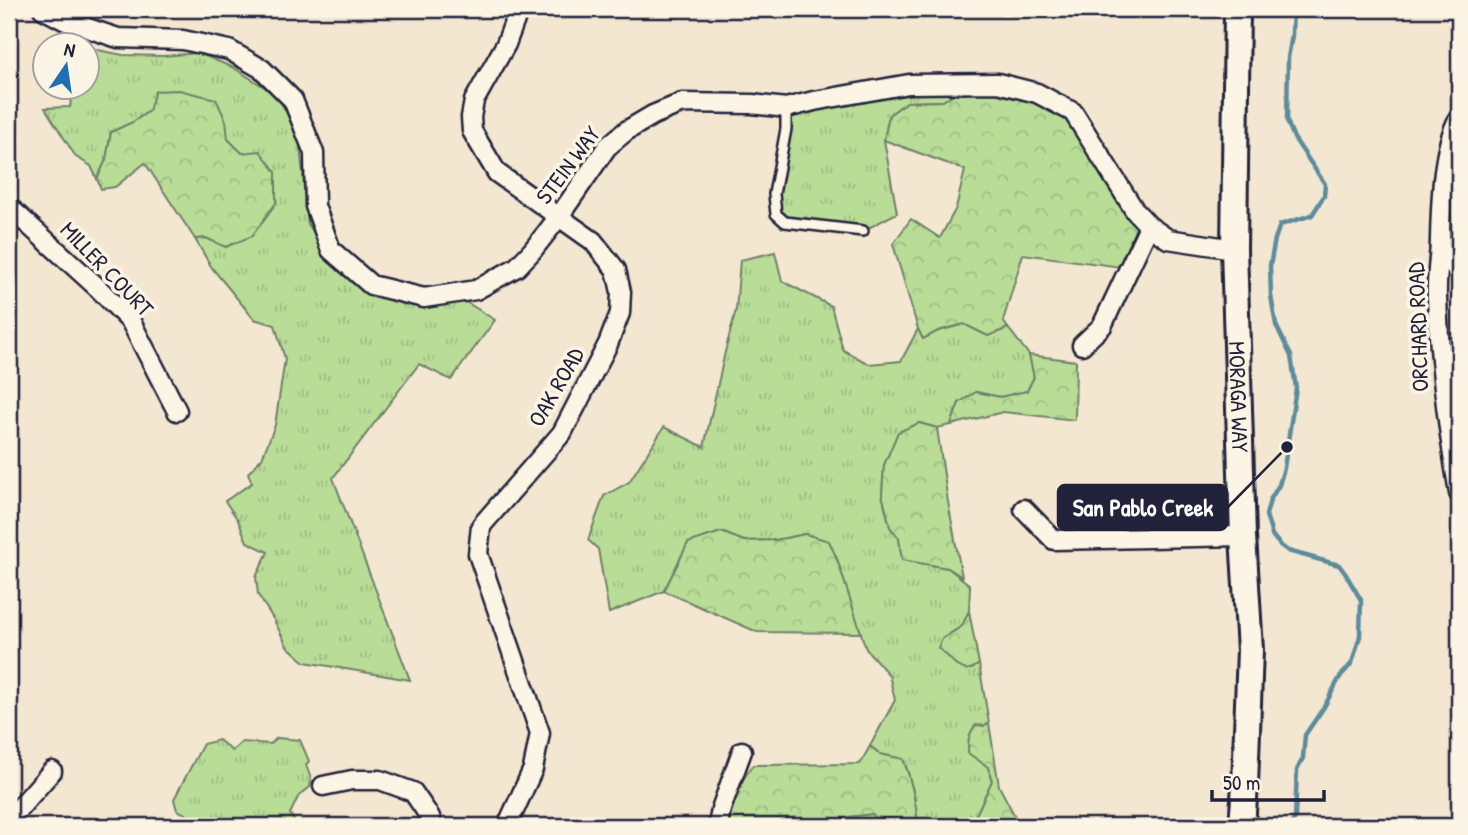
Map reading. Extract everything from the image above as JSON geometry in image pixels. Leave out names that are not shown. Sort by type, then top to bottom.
[{"type":"main road","name":"MORAGA WAY","points":[[1237,9],[1234,249],[1243,536],[1250,650],[1242,826]]},
{"type":"street","name":"STEIN WAY","points":[[43,9],[66,21],[118,38],[183,40],[229,50],[262,69],[293,100],[314,153],[316,206],[331,250],[371,285],[424,298],[476,290],[517,267],[558,218],[607,146],[653,115],[682,103],[752,104],[786,108],[909,84],[998,83],[1037,93],[1073,111],[1128,201],[1149,226],[1168,239],[1234,249]]},
{"type":"street","name":"OAK ROAD","points":[[507,826],[533,769],[540,733],[478,554],[481,526],[562,433],[608,344],[620,313],[621,292],[617,271],[593,241],[497,173],[472,131],[474,101],[506,44],[519,9]]},
{"type":"street","name":"ORCHARD ROAD","points":[[1457,124],[1447,158],[1441,206],[1437,295],[1447,425],[1459,493]]},
{"type":"street","name":"MILLER COURT","points":[[9,207],[97,287],[131,322],[177,411]]},
{"type":"street","points":[[1082,345],[1102,326],[1149,226]]},
{"type":"street","points":[[1440,248],[1459,272]]},
{"type":"street","points":[[1024,509],[1054,540],[1243,536]]},
{"type":"street","points":[[718,826],[742,751]]},
{"type":"street","points":[[9,820],[52,771]]},
{"type":"street","points":[[323,786],[352,780],[380,780],[413,792],[430,817],[432,826]]},
{"type":"lane","points":[[786,108],[786,129],[774,194],[776,214],[785,222],[863,231]]},
{"type":"green space","points":[[102,51],[123,55],[163,56],[198,53],[234,68],[277,95],[299,136],[308,224],[338,269],[370,290],[461,299],[495,320],[451,380],[419,364],[333,478],[410,680],[305,662],[287,646],[258,595],[256,577],[268,552],[247,542],[238,520],[225,501],[252,483],[248,473],[262,458],[275,425],[285,359],[275,325],[254,319],[212,268],[195,239],[206,238],[226,247],[242,153],[227,139],[226,121],[149,111],[111,132],[106,160],[97,179],[91,166],[76,157],[45,108],[70,107],[71,102],[102,102]]},
{"type":"green space","points":[[969,84],[943,101],[907,102],[889,115],[884,140],[897,213],[863,231],[785,222],[776,214],[786,108]]},
{"type":"green space","points":[[969,84],[1073,112],[1149,226],[1129,268],[1023,254],[1003,321],[1008,328],[988,336],[964,324],[938,331],[923,339],[893,244],[911,219],[940,238],[956,208],[965,170],[884,140],[889,115],[907,102],[943,101]]},
{"type":"green space","points":[[179,90],[216,99],[226,121],[228,139],[242,153],[260,151],[276,172],[276,203],[252,236],[226,247],[206,238],[195,239],[145,163],[115,187],[101,189],[97,179],[106,160],[111,132],[149,111],[155,91]]},
{"type":"green space","points":[[775,252],[782,281],[831,306],[843,350],[869,364],[901,361],[918,329],[923,339],[938,331],[964,324],[988,336],[1008,328],[1029,355],[1034,377],[1027,391],[1000,397],[976,392],[959,403],[951,425],[937,428],[919,423],[884,465],[882,494],[890,526],[899,538],[902,560],[948,568],[970,585],[969,611],[962,626],[942,639],[957,666],[972,669],[979,664],[989,723],[985,726],[988,767],[992,781],[976,815],[975,826],[918,826],[913,792],[903,759],[880,754],[870,746],[895,700],[889,675],[866,649],[837,559],[828,541],[805,534],[776,540],[744,541],[721,532],[688,543],[664,591],[609,613],[598,549],[588,540],[604,496],[629,482],[664,427],[704,447],[736,310],[740,260]]},
{"type":"green space","points":[[1029,355],[1076,361],[1075,420],[1003,412],[951,425],[959,403],[976,392],[1000,397],[1027,391],[1034,377]]},
{"type":"green space","points":[[919,423],[937,428],[962,577],[948,568],[902,560],[899,538],[890,527],[882,494],[884,465],[898,432]]},
{"type":"green space","points":[[721,532],[744,541],[776,540],[805,534],[829,541],[861,633],[757,632],[664,591],[688,543]]},
{"type":"green space","points":[[969,611],[979,664],[965,669],[938,648],[942,639],[962,626]]},
{"type":"green space","points":[[989,723],[999,786],[1020,826],[975,826],[976,815],[992,781],[988,767],[968,753],[968,742],[976,725],[985,726]]},
{"type":"green space","points":[[277,738],[300,740],[309,761],[306,765],[311,779],[310,787],[298,797],[290,814],[296,824],[294,826],[191,826],[186,814],[177,810],[174,799],[203,744],[219,740],[232,751],[242,742],[270,744]]},
{"type":"green space","points":[[870,746],[880,754],[903,759],[913,792],[918,826],[885,826],[872,814],[848,817],[837,826],[727,826],[733,794],[753,765],[860,764]]},
{"type":"green space","points":[[873,814],[885,826],[837,826],[848,817]]},
{"type":"waterway","points":[[1290,826],[1295,818],[1297,770],[1303,758],[1305,735],[1340,677],[1352,663],[1360,636],[1361,600],[1339,565],[1288,551],[1280,545],[1272,535],[1266,515],[1284,468],[1296,388],[1291,356],[1276,325],[1270,266],[1280,225],[1312,215],[1324,196],[1325,184],[1294,138],[1287,121],[1288,58],[1293,9]]},
{"type":"place","name":"San Pablo Creek","points":[[1287,447]]}]
